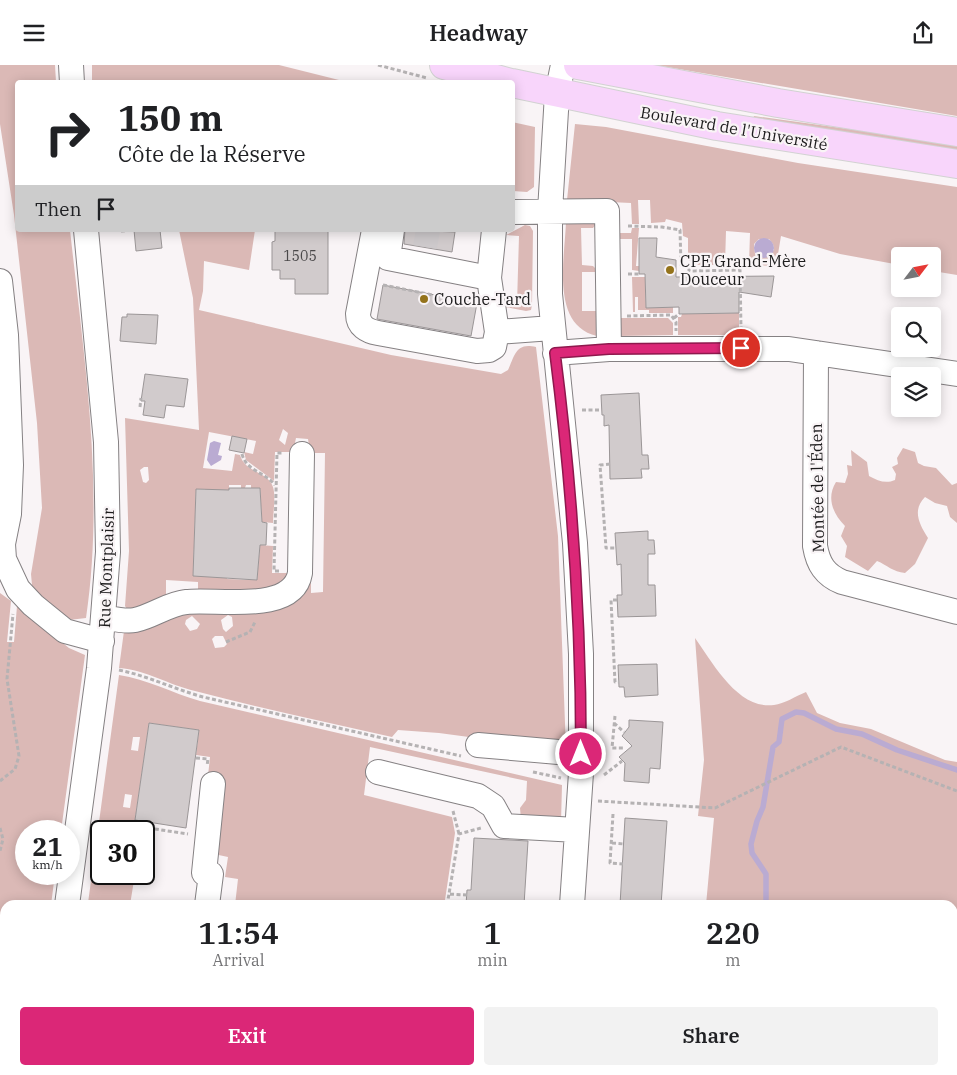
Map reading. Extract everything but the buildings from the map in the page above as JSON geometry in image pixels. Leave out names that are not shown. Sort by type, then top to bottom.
[{"type":"main road","name":"Boulevard de l'Université","points":[[578,65],[778,103],[957,132]]},
{"type":"main road","name":"Boulevard de l'Université","points":[[437,72],[492,80]]},
{"type":"main road","name":"Boulevard de l'Université","points":[[515,84],[716,126],[957,165]]},
{"type":"street","points":[[71,65],[72,80]]},
{"type":"street","points":[[563,65],[558,94],[550,211],[550,294],[575,543],[581,654],[581,754],[572,900]]},
{"type":"street","points":[[515,212],[607,211],[609,349]]},
{"type":"street","name":"Rue Montplaisir","points":[[68,900],[102,641],[109,526],[106,442],[86,232]]},
{"type":"street","points":[[374,232],[358,313],[360,323],[365,328],[378,333],[477,351],[490,350],[494,347],[497,333],[489,277],[494,232]]},
{"type":"street","points":[[392,232],[388,258],[423,256],[489,277]]},
{"type":"street","points":[[0,281],[6,335],[11,465],[9,514],[3,544],[4,559],[18,589],[33,605],[65,631],[102,641]]},
{"type":"street","points":[[497,333],[552,328]]},
{"type":"street","points":[[555,353],[609,349],[788,349],[957,374]]},
{"type":"street","name":"Montée de l'Éden","points":[[816,353],[815,546],[820,564],[826,573],[842,582],[957,612]]},
{"type":"street","points":[[104,617],[136,620],[177,604],[190,591],[265,601],[282,595],[296,584],[300,573],[302,454]]},
{"type":"street","points":[[472,751],[581,754]]},
{"type":"street","points":[[378,772],[478,795],[493,805],[504,826],[577,830]]},
{"type":"street","points":[[208,900],[212,874],[204,873],[213,784]]},
{"type":"path","points":[[378,65],[437,72]]},
{"type":"path","points":[[632,226],[680,230],[681,265],[689,266],[689,271],[740,271],[741,348]]},
{"type":"path","points":[[725,271],[726,265]]},
{"type":"path","points":[[632,274],[640,274]]},
{"type":"path","points":[[382,293],[383,285],[480,304]]},
{"type":"path","points":[[674,318],[680,314]]},
{"type":"path","points":[[618,316],[671,315],[676,322],[677,349]]},
{"type":"path","points":[[140,407],[141,399]]},
{"type":"path","points":[[274,571],[273,534],[277,453]]},
{"type":"path","points":[[242,454],[248,466],[266,476],[276,486]]},
{"type":"path","points":[[610,464],[600,465],[600,482],[606,548],[616,548]]},
{"type":"path","points":[[267,533],[273,534]]},
{"type":"path","points":[[617,601],[611,600],[615,682],[619,682]]},
{"type":"path","points":[[0,781],[15,769],[19,756],[19,740],[7,679],[14,609]]},
{"type":"path","points":[[226,642],[250,632],[254,628],[255,616]]},
{"type":"path","points":[[114,670],[146,676],[187,693],[472,751]]},
{"type":"path","points":[[615,716],[612,748],[625,748]]},
{"type":"path","points":[[614,723],[624,732]]},
{"type":"path","points":[[595,801],[716,808],[831,750],[841,747],[957,791]]},
{"type":"path","points":[[604,775],[622,761]]},
{"type":"path","points":[[532,772],[564,778]]},
{"type":"path","points":[[613,814],[610,863],[622,864]]},
{"type":"path","points":[[448,900],[458,833],[455,817]]},
{"type":"path","points":[[0,827],[3,839],[0,851]]},
{"type":"path","points":[[458,833],[477,829]]},
{"type":"path","points":[[612,843],[624,845]]},
{"type":"path","points":[[449,893],[467,895]]},
{"type":"shaded area","points":[[0,65],[55,65],[56,80],[15,80],[15,224],[14,215],[0,124]]},
{"type":"shaded area","points":[[92,65],[279,65],[339,80],[92,80]]},
{"type":"shaded area","points":[[655,65],[957,65],[957,116]]},
{"type":"shaded area","points":[[754,116],[957,144],[957,154],[752,122]]},
{"type":"shaded area","points":[[515,123],[535,127],[534,187],[527,192],[515,191]]},
{"type":"shaded area","points":[[575,124],[606,127],[798,163],[957,187],[957,275],[941,272],[941,247],[891,247],[891,263],[840,254],[781,236],[776,266],[749,265],[750,233],[726,231],[725,265],[699,265],[688,260],[688,238],[683,236],[682,223],[666,219],[665,222],[651,223],[650,200],[638,200],[639,224],[632,224],[631,203],[567,200]],"holes":[[[759,239],[769,239],[773,244],[774,250],[761,258],[755,254],[754,244]]]},
{"type":"shaded area","points":[[566,221],[597,223],[593,228],[581,228],[582,265],[593,266],[597,270],[595,272],[582,272],[582,311],[598,311],[597,336],[582,329],[572,319],[566,305],[563,271]]},
{"type":"shaded area","points":[[525,225],[530,226],[533,231],[532,305],[531,310],[526,311],[505,307],[507,303],[517,304],[519,236],[506,235],[515,232]]},
{"type":"shaded area","points":[[632,228],[639,228],[636,266],[639,266],[639,271],[632,270],[632,239],[618,239],[617,233],[631,233]]},
{"type":"shaded area","points":[[16,232],[70,232],[86,375],[93,473],[91,570],[86,618],[69,620],[38,598],[32,585],[31,574],[42,508],[37,423]]},
{"type":"shaded area","points":[[179,232],[255,232],[249,270],[204,261],[203,291],[199,310],[391,355],[501,374],[508,370],[520,348],[524,346],[536,347],[558,536],[566,750],[439,733],[398,730],[392,737],[219,697],[185,688],[129,669],[119,668],[124,631],[143,628],[182,611],[254,611],[271,609],[287,603],[299,592],[308,575],[311,575],[311,593],[323,592],[325,453],[310,453],[308,439],[296,438],[293,452],[275,452],[274,481],[246,460],[244,452],[253,454],[256,441],[209,432],[203,468],[232,471],[235,454],[240,455],[251,469],[266,478],[273,487],[273,523],[262,522],[260,488],[251,488],[251,485],[241,488],[241,485],[229,485],[229,490],[205,491],[205,489],[196,489],[193,576],[201,576],[201,572],[216,572],[217,575],[227,575],[227,579],[257,580],[260,545],[273,546],[272,573],[291,573],[290,577],[271,589],[237,594],[204,592],[198,589],[198,582],[166,580],[166,595],[164,599],[147,606],[127,609],[125,606],[129,551],[125,418],[199,430],[193,298]],"holes":[[[283,429],[288,433],[285,445],[279,440]],[[148,467],[149,480],[146,483],[143,482],[140,470]],[[228,615],[232,617],[233,626],[226,632],[223,629],[221,620]],[[192,616],[200,624],[197,629],[190,631],[185,624],[186,620]],[[215,636],[223,636],[227,644],[224,647],[215,648],[212,639]]]},
{"type":"shaded area","points":[[764,238],[771,241],[774,248],[771,255],[764,258],[757,255],[754,248],[757,241]]},
{"type":"shaded area","points":[[632,277],[645,277],[646,308],[673,307],[673,313],[649,313],[649,310],[638,310],[638,297],[635,297],[635,312],[633,312]]},
{"type":"shaded area","points":[[739,313],[739,335],[678,335],[678,317],[681,317],[682,314]]},
{"type":"shaded area","points":[[617,318],[668,318],[673,323],[673,335],[618,336]]},
{"type":"shaded area","points":[[214,441],[221,443],[218,455],[222,456],[221,460],[211,466],[207,460],[210,443]]},
{"type":"shaded area","points":[[903,448],[915,452],[918,463],[936,468],[952,485],[957,483],[957,523],[950,517],[947,506],[935,503],[925,497],[919,507],[918,517],[928,538],[915,564],[905,573],[894,570],[877,561],[868,571],[845,557],[847,546],[841,536],[845,526],[834,511],[831,494],[836,482],[845,483],[848,474],[847,465],[852,466],[851,450],[867,462],[869,476],[879,481],[888,482],[895,480],[896,474],[892,467],[898,464],[897,458]]},
{"type":"shaded area","points":[[0,593],[11,601],[7,642],[14,642],[17,606],[69,648],[85,655],[62,820],[15,820],[15,885],[54,885],[52,900],[0,900]]},
{"type":"shaded area","points":[[695,638],[718,672],[738,693],[749,700],[761,705],[774,705],[786,702],[806,692],[817,713],[840,723],[871,729],[945,760],[957,762],[957,900],[706,900],[714,818],[698,816],[704,760]]},
{"type":"shaded area","points":[[119,675],[140,680],[200,701],[562,785],[561,822],[521,819],[520,808],[526,800],[527,781],[370,747],[364,795],[452,817],[455,833],[445,900],[236,900],[238,879],[225,877],[228,857],[214,854],[208,776],[210,757],[196,755],[199,730],[149,723],[135,820],[99,820]],"holes":[[[133,737],[140,737],[138,751],[131,750]],[[125,794],[132,795],[130,808],[123,807]]]},
{"type":"shaded area","points":[[90,885],[133,885],[131,900],[88,900]]},
{"type":"waterway","points":[[766,900],[766,874],[752,853],[751,844],[763,807],[773,747],[779,742],[782,719],[796,712],[804,713],[836,729],[862,734],[897,750],[957,770]]},
{"type":"tunnel","points":[[425,247],[428,232]]},
{"type":"place","name":"CPE Grand-Mère Douceur","points":[[670,270]]},
{"type":"place","name":"Couche-Tard","points":[[424,299]]},
{"type":"route","points":[[581,754],[581,654],[575,543],[555,353],[609,349],[741,348]]}]
